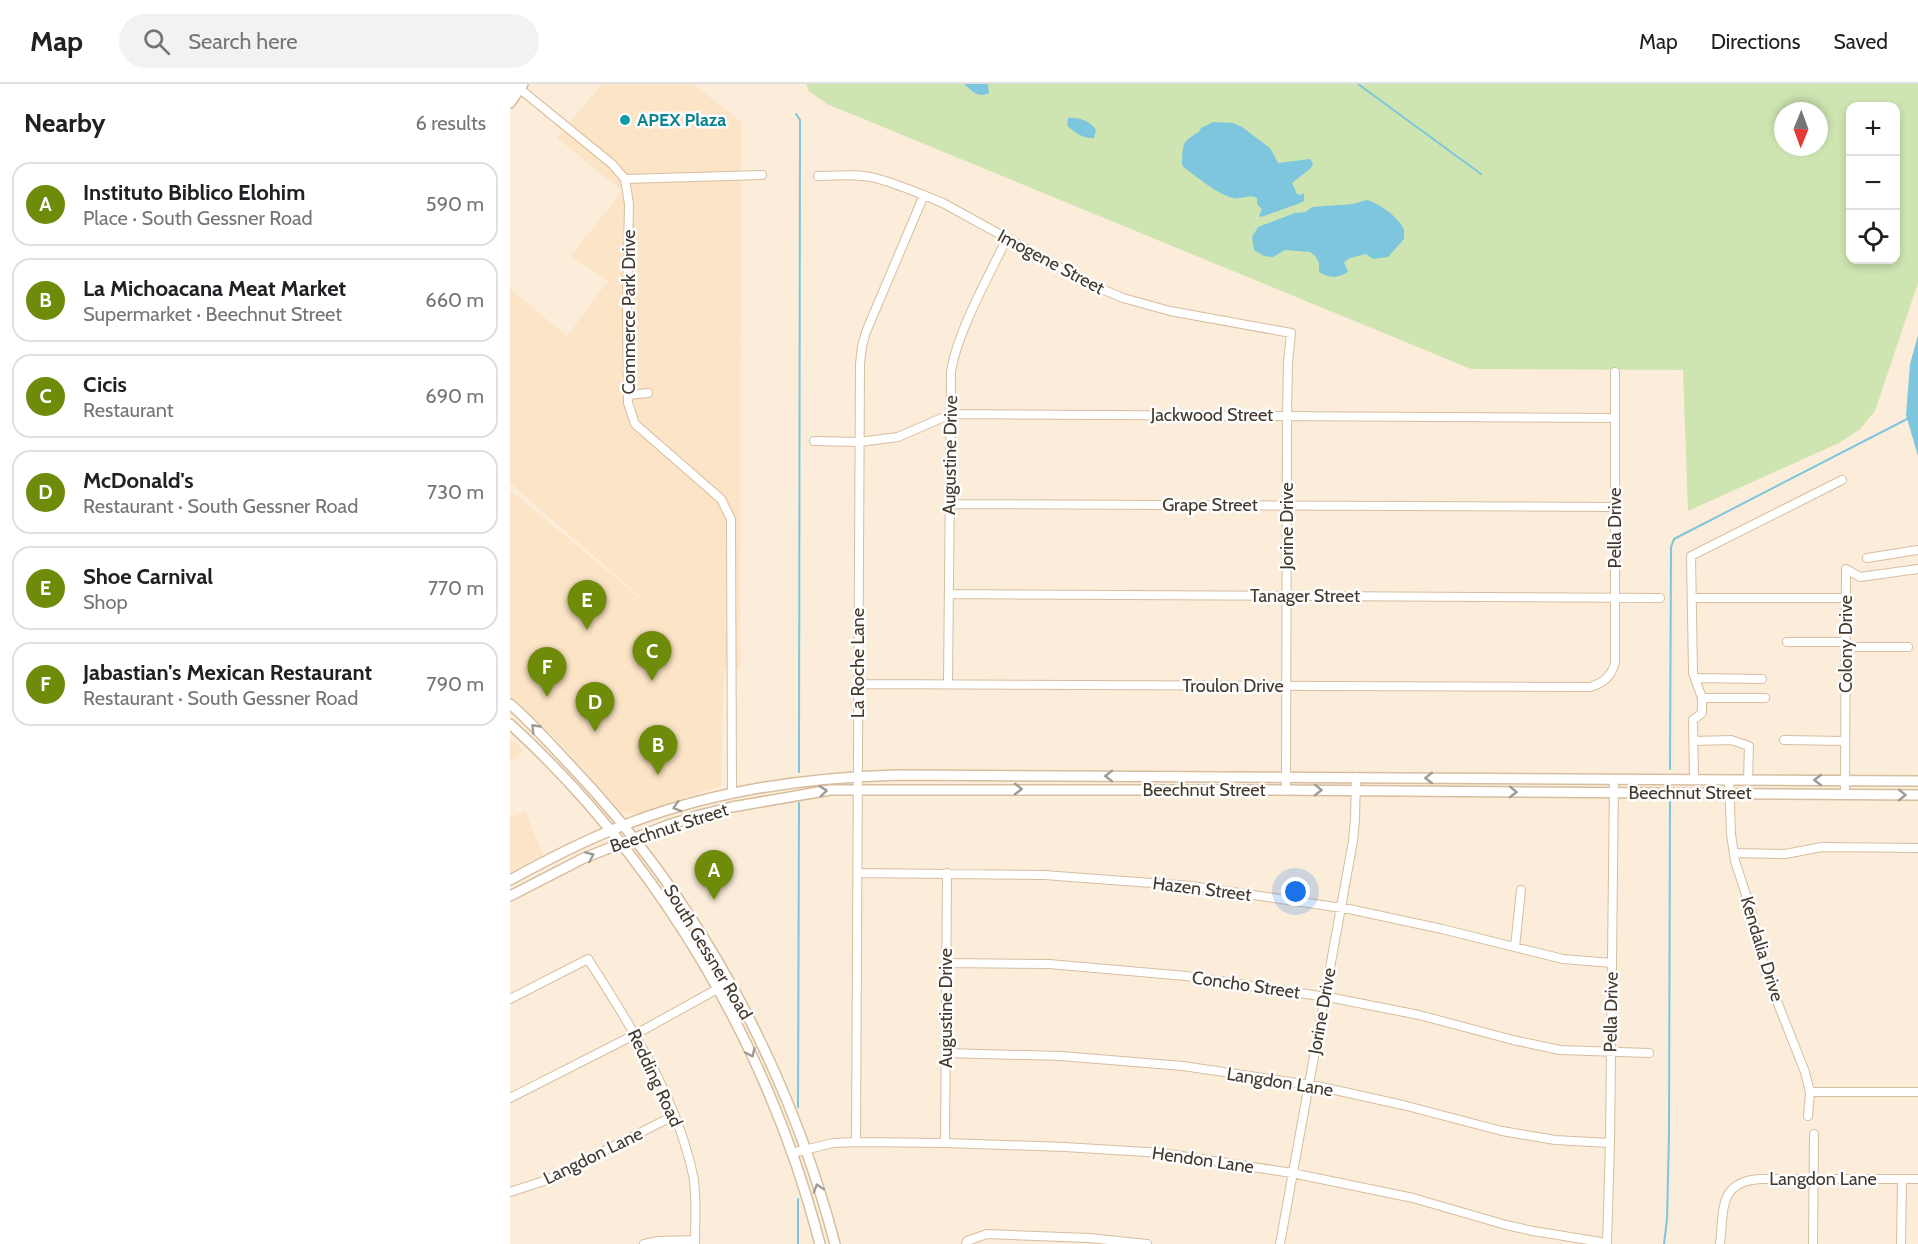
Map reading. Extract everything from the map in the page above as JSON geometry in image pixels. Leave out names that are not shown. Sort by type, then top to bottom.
[{"type":"main road","points":[[510,103],[517,87]]},
{"type":"main road","name":"South Gessner Road","points":[[510,704],[580,774],[635,837],[730,982],[782,1088],[806,1150],[835,1244]]},
{"type":"main road","name":"South Gessner Road","points":[[510,724],[548,760],[611,830],[679,924],[718,989],[761,1076],[792,1153],[820,1244]]},
{"type":"main road","points":[[994,775],[994,789]]},
{"type":"main road","name":"Beechnut Street","points":[[510,880],[611,830],[665,810],[732,793],[800,781],[858,776],[1918,781]]},
{"type":"main road","points":[[1147,776],[1147,790]]},
{"type":"main road","points":[[1485,792],[1486,778]]},
{"type":"main road","name":"Beechnut Street","points":[[510,896],[584,858],[700,814],[808,793],[858,789],[1918,795]]},
{"type":"main road","points":[[522,874],[529,886]]},
{"type":"street","points":[[517,87],[612,164],[625,179],[762,175]]},
{"type":"street","name":"Imogene Street","points":[[818,176],[856,175],[875,178],[924,195],[943,203],[1090,284],[1123,298],[1170,311],[1292,333]]},
{"type":"street","name":"Commerce Park Drive","points":[[625,179],[629,204],[628,403],[635,424],[721,499],[732,519],[732,793]]},
{"type":"street","name":"La Roche Lane","points":[[856,1142],[859,442],[862,346],[924,195]]},
{"type":"street","name":"Augustine Drive","points":[[948,684],[953,362],[966,327],[1007,238]]},
{"type":"street","name":"Jorine Drive","points":[[1286,790],[1287,416],[1288,363],[1292,333]]},
{"type":"street","name":"Pella Drive","points":[[1605,680],[1615,663],[1616,372]]},
{"type":"street","points":[[628,395],[648,393]]},
{"type":"street","name":"Jackwood Street","points":[[814,441],[859,442],[900,436],[951,414],[1615,418]]},
{"type":"street","points":[[1694,780],[1693,720],[1702,713],[1702,698],[1695,678],[1691,556],[1842,480]]},
{"type":"street","name":"Grape Street","points":[[950,504],[1615,507]]},
{"type":"street","points":[[1867,558],[1918,550]]},
{"type":"street","name":"Colony Drive","points":[[1845,794],[1846,569],[1860,578],[1918,569]]},
{"type":"street","name":"Tanager Street","points":[[949,594],[1660,598]]},
{"type":"street","points":[[1692,598],[1846,598]]},
{"type":"street","points":[[1787,642],[1908,646]]},
{"type":"street","points":[[1695,678],[1762,680]]},
{"type":"street","name":"Troulon Drive","points":[[859,684],[1590,687],[1605,680]]},
{"type":"street","points":[[1702,698],[1765,698]]},
{"type":"street","points":[[1693,741],[1731,740],[1749,746],[1748,780]]},
{"type":"street","points":[[1784,740],[1845,741]]},
{"type":"street","name":"Jorine Drive","points":[[1280,1244],[1353,841],[1356,777]]},
{"type":"street","name":"Pella Drive","points":[[1607,1243],[1614,779]]},
{"type":"street","name":"Kendalia Drive","points":[[1729,780],[1734,853],[1752,913],[1765,971],[1805,1072],[1810,1092],[1808,1116]]},
{"type":"street","points":[[1734,853],[1785,854],[1822,847],[1918,848]]},
{"type":"street","name":"Hazen Street","points":[[858,873],[1044,875],[1192,886],[1341,908],[1442,929],[1563,959],[1612,963]]},
{"type":"street","name":"Augustine Drive","points":[[945,1143],[947,873]]},
{"type":"street","points":[[1515,947],[1521,890]]},
{"type":"street","name":"Redding Road","points":[[510,999],[588,958],[636,1034],[675,1115],[693,1177],[695,1242]]},
{"type":"street","name":"Concho Street","points":[[946,963],[1049,964],[1186,976],[1324,996],[1419,1015],[1513,1041],[1560,1050],[1648,1053]]},
{"type":"street","points":[[510,1098],[636,1034],[730,982]]},
{"type":"street","name":"Langdon Lane","points":[[946,1053],[1060,1056],[1183,1066],[1309,1085],[1403,1105],[1502,1131],[1555,1140],[1610,1143]]},
{"type":"street","points":[[1810,1092],[1918,1092]]},
{"type":"street","name":"Langdon Lane","points":[[510,1192],[547,1179],[675,1115]]},
{"type":"street","points":[[1813,1244],[1814,1134]]},
{"type":"street","name":"Hendon Lane","points":[[792,1153],[833,1143],[856,1142],[1065,1147],[1162,1153],[1292,1173],[1413,1198],[1524,1229],[1607,1243]]},
{"type":"street","name":"Langdon Lane","points":[[1719,1244],[1724,1206],[1731,1188],[1742,1181],[1751,1179],[1918,1179]]},
{"type":"street","points":[[1901,1244],[1902,1179]]},
{"type":"street","points":[[967,1242],[987,1234],[1089,1238],[1147,1244]]},
{"type":"street","points":[[644,1244],[658,1241],[695,1242]]},
{"type":"shaded area","points":[[602,84],[693,84],[741,122],[740,669],[724,669],[721,786],[635,814],[622,812],[560,743],[510,696],[510,490],[686,636],[510,483],[510,289],[567,336],[608,281],[571,256],[622,191],[557,138]]},
{"type":"shaded area","points":[[510,738],[525,751],[510,761]]},
{"type":"shaded area","points":[[525,811],[543,855],[510,872],[510,818]]},
{"type":"green space","points":[[806,84],[1918,84],[1918,283],[1875,411],[1859,430],[1839,443],[1688,511],[1683,370],[1471,369],[827,104],[809,91]]},
{"type":"water","points":[[964,84],[988,84],[989,93],[978,95]]},
{"type":"water","points":[[1068,118],[1080,119],[1091,124],[1096,130],[1094,138],[1083,136],[1072,130],[1067,125]]},
{"type":"water","points":[[1213,122],[1233,123],[1242,127],[1270,148],[1278,163],[1310,159],[1313,164],[1311,168],[1292,183],[1297,194],[1304,193],[1304,201],[1261,217],[1259,216],[1262,209],[1257,204],[1257,198],[1227,196],[1186,169],[1182,165],[1184,144],[1201,128]]},
{"type":"water","points":[[1366,200],[1388,211],[1404,230],[1404,239],[1388,257],[1373,259],[1366,254],[1350,258],[1344,262],[1348,272],[1334,277],[1319,272],[1319,263],[1310,252],[1285,250],[1273,257],[1264,256],[1254,250],[1252,237],[1258,227],[1295,213],[1306,212],[1312,207],[1353,204]]},
{"type":"water","points":[[1918,335],[1918,456],[1906,415],[1910,364]]},
{"type":"waterway","points":[[1358,84],[1481,174]]},
{"type":"waterway","points":[[796,114],[800,120],[799,772]]},
{"type":"waterway","points":[[1670,769],[1671,547],[1674,539],[1909,418]]},
{"type":"waterway","points":[[1664,1244],[1667,1219],[1669,1135],[1670,801]]},
{"type":"waterway","points":[[798,1107],[799,803]]},
{"type":"waterway","points":[[798,1199],[798,1244]]},
{"type":"place","name":"APEX Plaza","points":[[625,120]]},
{"type":"place","name":"Shoe Carnival","points":[[587,630]]},
{"type":"place","name":"Cicis","points":[[652,681]]},
{"type":"place","name":"Jabastian's Mexican Restaurant","points":[[547,697]]},
{"type":"place","name":"McDonald's","points":[[595,732]]},
{"type":"place","name":"La Michoacana Meat Market","points":[[658,775]]},
{"type":"place","name":"Instituto Biblico Elohim","points":[[714,900]]}]
